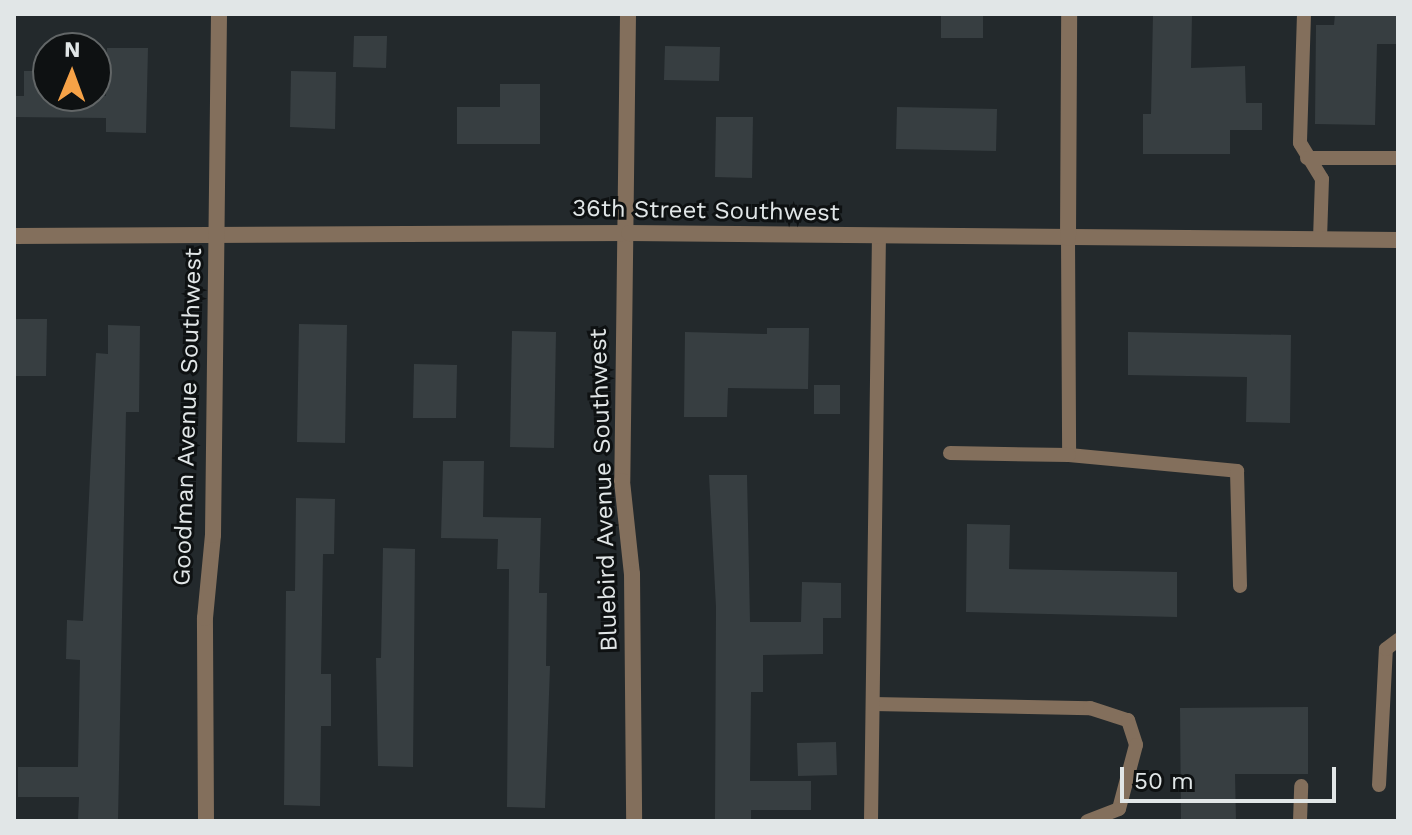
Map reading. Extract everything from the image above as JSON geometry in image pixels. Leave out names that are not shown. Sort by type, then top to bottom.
[{"type":"street","name":"Goodman Avenue Southwest","points":[[206,821],[205,618],[213,535],[219,14]]},
{"type":"street","name":"Bluebird Avenue Southwest","points":[[628,14],[629,233],[623,306],[622,481],[632,574],[634,821]]},
{"type":"street","points":[[1068,238],[1069,14]]},
{"type":"street","name":"36th Street Southwest","points":[[14,236],[629,233],[1398,240]]},
{"type":"lane","points":[[1304,14],[1300,143],[1322,179],[1320,239]]},
{"type":"lane","points":[[1307,158],[1398,158]]},
{"type":"lane","points":[[871,821],[879,237]]},
{"type":"lane","points":[[1068,238],[1069,455]]},
{"type":"lane","points":[[950,453],[1069,455],[1237,471],[1240,586]]},
{"type":"lane","points":[[1379,785],[1386,649],[1398,640]]},
{"type":"lane","points":[[873,704],[1090,708],[1128,720],[1136,745],[1119,809],[1087,821]]},
{"type":"lane","points":[[1300,821],[1301,786]]},
{"type":"building","points":[[941,14],[983,14],[983,38],[941,38]]},
{"type":"building","points":[[1153,14],[1192,14],[1191,68],[1245,66],[1246,103],[1262,103],[1262,130],[1230,130],[1230,154],[1143,154],[1143,114],[1151,114]]},
{"type":"building","points":[[1335,14],[1398,14],[1398,44],[1377,44],[1375,125],[1315,124],[1316,25],[1334,25]]},
{"type":"building","points":[[354,36],[387,36],[386,68],[353,67]]},
{"type":"building","points":[[665,46],[720,47],[719,81],[664,80]]},
{"type":"building","points":[[112,48],[148,48],[146,133],[106,132],[106,118],[14,117],[14,96],[24,96],[24,71],[32,71],[32,112],[112,112]]},
{"type":"building","points":[[291,71],[336,72],[335,129],[290,127]]},
{"type":"building","points":[[500,84],[540,84],[540,144],[457,144],[457,107],[500,107]]},
{"type":"building","points":[[897,107],[997,109],[996,151],[896,149]]},
{"type":"building","points":[[716,117],[753,117],[752,178],[715,177]]},
{"type":"building","points":[[14,319],[47,319],[46,376],[14,376]]},
{"type":"building","points":[[299,324],[347,325],[345,443],[297,442]]},
{"type":"building","points":[[108,325],[140,326],[139,412],[126,412],[118,821],[78,821],[79,797],[18,797],[18,767],[78,767],[80,660],[66,659],[67,620],[83,621],[96,353],[108,354]]},
{"type":"building","points":[[767,328],[809,328],[808,389],[728,388],[727,417],[684,417],[685,332],[767,334]]},
{"type":"building","points":[[512,331],[556,332],[554,448],[510,447]]},
{"type":"building","points":[[1128,332],[1291,335],[1290,423],[1246,422],[1247,377],[1128,375]]},
{"type":"building","points":[[414,364],[457,365],[456,418],[413,418]]},
{"type":"building","points":[[814,385],[840,385],[840,414],[814,414]]},
{"type":"building","points":[[443,461],[484,461],[483,517],[541,518],[539,593],[547,593],[546,666],[550,666],[545,808],[507,807],[509,569],[497,569],[498,539],[441,538]]},
{"type":"building","points":[[709,475],[747,475],[750,622],[801,622],[802,582],[841,583],[841,618],[823,618],[823,654],[763,655],[763,692],[751,692],[750,781],[811,781],[811,810],[751,810],[751,821],[715,821],[716,607]]},
{"type":"building","points":[[296,498],[335,499],[334,554],[323,554],[321,674],[331,674],[331,726],[321,726],[320,806],[284,805],[286,591],[295,591]]},
{"type":"building","points":[[967,524],[1010,525],[1009,569],[1177,572],[1177,617],[966,612]]},
{"type":"building","points":[[383,548],[415,549],[413,767],[378,766],[376,658],[381,658]]},
{"type":"building","points":[[1308,707],[1308,774],[1235,774],[1236,821],[1181,821],[1180,708]]},
{"type":"building","points":[[836,742],[837,775],[798,776],[797,743]]}]
